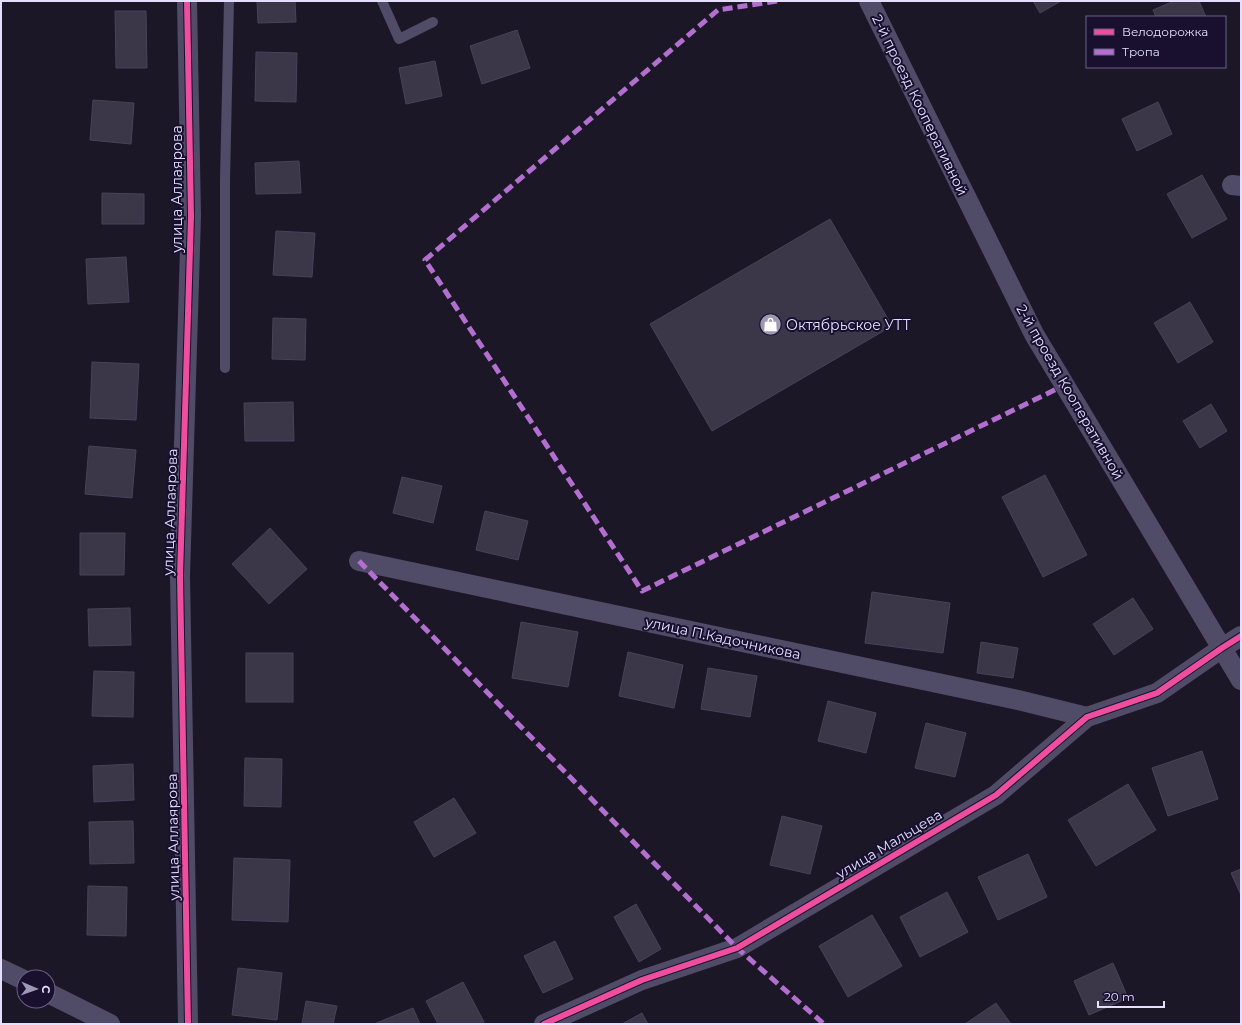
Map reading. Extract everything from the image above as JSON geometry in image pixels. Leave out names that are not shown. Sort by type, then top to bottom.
[{"type":"street","name":"улица Аллаярова","points":[[187,1],[191,216],[180,576],[188,1024]]},
{"type":"street","name":"2-й проезд Кооперативной","points":[[869,1],[1034,334],[1241,680]]},
{"type":"street","name":"улица П.Кадочникова","points":[[360,561],[1018,700],[1087,717]]},
{"type":"street","points":[[1222,648],[1241,636]]},
{"type":"street","name":"улица Мальцева","points":[[544,1024],[642,980],[737,948],[996,795],[1087,717],[1157,693],[1222,648]]},
{"type":"street","points":[[1,969],[16,976]]},
{"type":"street","points":[[56,997],[110,1024]]},
{"type":"lane","points":[[225,368],[224,180],[229,1]]},
{"type":"lane","points":[[382,1],[399,39],[433,22]]},
{"type":"building","points":[[257,1],[295,1],[296,22],[258,23]]},
{"type":"building","points":[[1033,1],[1061,1],[1040,13]]},
{"type":"building","points":[[1174,1],[1199,1],[1206,16],[1156,16],[1153,10]]},
{"type":"building","points":[[115,11],[146,11],[147,68],[116,68]]},
{"type":"building","points":[[517,30],[530,68],[482,84],[470,46]]},
{"type":"building","points":[[256,52],[297,53],[296,102],[255,101]]},
{"type":"building","points":[[435,61],[442,96],[406,104],[399,68]]},
{"type":"building","points":[[93,100],[134,103],[131,144],[90,140]]},
{"type":"building","points":[[1158,102],[1172,134],[1137,151],[1122,119]]},
{"type":"building","points":[[299,161],[301,193],[256,194],[255,163]]},
{"type":"building","points":[[1202,175],[1227,219],[1192,238],[1167,194]]},
{"type":"building","points":[[102,193],[144,194],[144,224],[102,224]]},
{"type":"building","name":"Октябрьское УТТ","points":[[830,219],[892,326],[712,431],[650,324]]},
{"type":"building","points":[[276,231],[315,233],[312,277],[273,275]]},
{"type":"building","points":[[126,257],[129,302],[88,304],[86,259]]},
{"type":"building","points":[[1190,302],[1213,342],[1178,363],[1154,323]]},
{"type":"building","points":[[273,318],[306,319],[305,360],[272,359]]},
{"type":"building","points":[[92,362],[139,364],[136,420],[90,418]]},
{"type":"building","points":[[293,402],[294,441],[245,441],[244,403]]},
{"type":"building","points":[[1211,404],[1227,431],[1200,448],[1183,421]]},
{"type":"building","points":[[89,446],[136,450],[132,498],[85,494]]},
{"type":"building","points":[[1045,475],[1087,555],[1043,577],[1002,497]]},
{"type":"building","points":[[402,477],[442,486],[433,523],[393,513]]},
{"type":"building","points":[[485,511],[528,521],[518,560],[476,550]]},
{"type":"building","points":[[270,528],[307,569],[269,604],[232,564]]},
{"type":"building","points":[[80,533],[125,533],[124,575],[80,575]]},
{"type":"building","points":[[872,592],[950,603],[943,653],[865,643]]},
{"type":"building","points":[[1133,598],[1153,629],[1114,655],[1093,624]]},
{"type":"building","points":[[130,608],[131,645],[89,646],[88,609]]},
{"type":"building","points":[[521,622],[578,632],[568,687],[512,678]]},
{"type":"building","points":[[981,642],[1018,648],[1013,678],[977,673]]},
{"type":"building","points":[[628,652],[683,665],[674,708],[619,696]]},
{"type":"building","points":[[246,653],[293,653],[293,702],[246,702]]},
{"type":"building","points":[[708,668],[757,676],[750,717],[701,709]]},
{"type":"building","points":[[94,671],[134,672],[133,717],[92,716]]},
{"type":"building","points":[[828,701],[876,713],[866,753],[818,741]]},
{"type":"building","points":[[926,723],[966,733],[955,777],[915,768]]},
{"type":"building","points":[[1202,751],[1218,799],[1168,816],[1152,768]]},
{"type":"building","points":[[245,758],[282,759],[281,807],[244,806]]},
{"type":"building","points":[[133,764],[134,800],[94,802],[93,766]]},
{"type":"building","points":[[1128,784],[1156,830],[1096,866],[1068,820]]},
{"type":"building","points":[[454,798],[476,833],[434,857],[414,822]]},
{"type":"building","points":[[782,816],[822,826],[810,874],[770,865]]},
{"type":"building","points":[[133,821],[134,863],[90,864],[89,822]]},
{"type":"building","points":[[1028,854],[1047,897],[998,920],[978,877]]},
{"type":"building","points":[[234,858],[290,860],[288,922],[232,920]]},
{"type":"building","points":[[1241,869],[1241,895],[1231,873]]},
{"type":"building","points":[[88,886],[127,887],[126,936],[87,935]]},
{"type":"building","points":[[947,892],[968,932],[920,957],[900,917]]},
{"type":"building","points":[[636,904],[661,949],[639,962],[614,917]]},
{"type":"building","points":[[872,915],[902,966],[848,997],[819,946]]},
{"type":"building","points":[[555,941],[573,979],[543,993],[524,956]]},
{"type":"building","points":[[1113,963],[1128,998],[1089,1015],[1074,981]]},
{"type":"building","points":[[238,968],[282,973],[277,1020],[232,1015]]},
{"type":"building","points":[[463,982],[484,1022],[481,1024],[438,1024],[426,1001]]},
{"type":"building","points":[[306,1001],[337,1006],[333,1024],[302,1024]]},
{"type":"building","points":[[996,1003],[1011,1024],[965,1024]]},
{"type":"building","points":[[413,1008],[420,1024],[374,1024]]},
{"type":"building","points":[[642,1013],[648,1024],[622,1024]]},
{"type":"marked path","points":[[777,1],[718,10],[425,260],[642,591],[1065,385]]},
{"type":"marked path","points":[[359,561],[737,948],[824,1024]]},
{"type":"cycle path","points":[[187,1],[191,216],[180,576],[188,1024]]},
{"type":"cycle path","points":[[544,1024],[642,980],[737,948],[996,795],[1087,717],[1157,693],[1241,636]]},
{"type":"place","name":"Октябрьское УТТ","points":[[771,325]]}]
